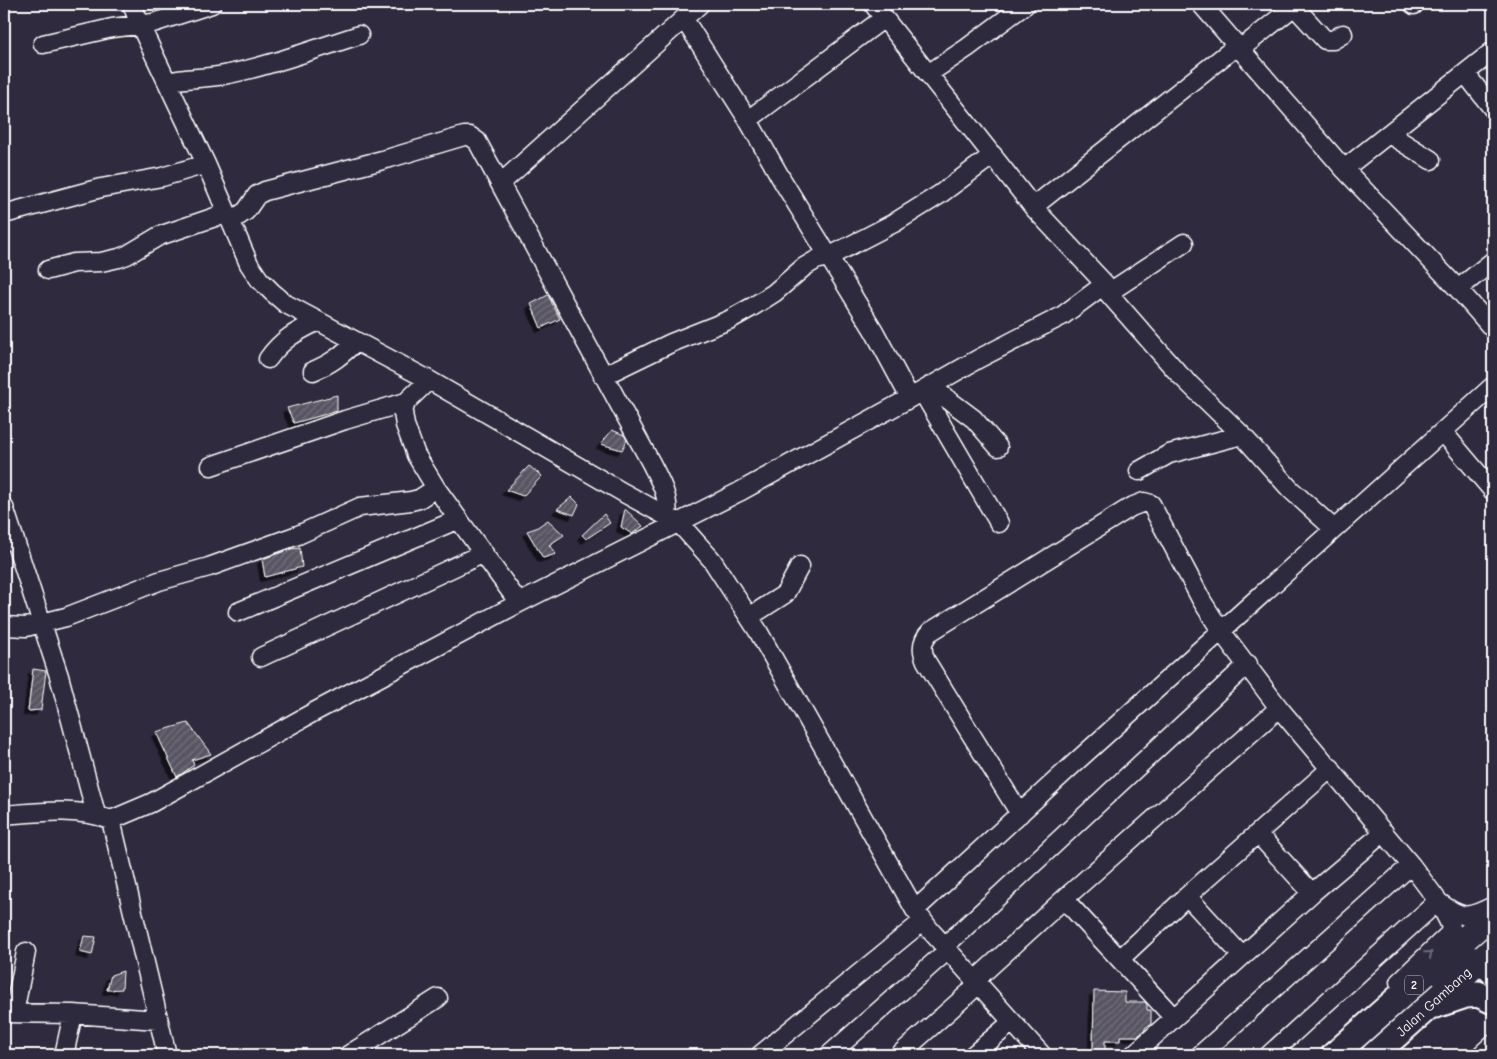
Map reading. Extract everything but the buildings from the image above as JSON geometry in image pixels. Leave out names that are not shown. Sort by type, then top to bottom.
[{"type":"highway","name":"Jalan Gambang","points":[[1335,1054],[1493,914]]},
{"type":"highway","points":[[1335,1054],[1453,963],[1460,959],[1469,958],[1489,963]]},
{"type":"highway","name":"Jalan Gambang","points":[[1374,1055],[1426,1009],[1489,963]]},
{"type":"highway","points":[[1426,1009],[1466,995],[1478,994],[1493,1001]]},
{"type":"street","points":[[132,4],[140,25],[206,164],[249,264],[259,279],[286,304],[429,380],[624,493],[673,519],[712,560],[749,618],[919,916],[1041,1055]]},
{"type":"street","points":[[43,44],[112,28],[153,23],[212,4]]},
{"type":"street","points":[[501,183],[700,4]]},
{"type":"street","points":[[873,4],[1033,207],[1180,374],[1242,435],[1290,490],[1334,530]]},
{"type":"street","points":[[928,74],[967,48],[1026,4]]},
{"type":"street","points":[[1201,4],[1344,169],[1458,289],[1493,329]]},
{"type":"street","points":[[1033,207],[1221,58],[1248,43],[1295,5],[1325,40],[1333,40],[1343,34]]},
{"type":"street","points":[[748,120],[884,18]]},
{"type":"street","points":[[684,19],[748,120],[782,180],[874,331],[920,392],[999,522]]},
{"type":"street","points":[[167,82],[183,78],[204,78],[224,75],[291,57],[359,35]]},
{"type":"street","points":[[1344,169],[1493,51]]},
{"type":"street","points":[[1466,73],[1493,109]]},
{"type":"street","points":[[1389,134],[1431,160]]},
{"type":"street","points":[[48,270],[74,263],[100,262],[119,258],[159,236],[246,211],[257,194],[464,136],[470,136],[477,141],[501,183],[662,485],[673,519]]},
{"type":"street","points":[[603,376],[671,343],[729,320],[774,293],[804,267],[816,260],[830,256],[894,223],[932,199],[992,155]]},
{"type":"street","points":[[4,214],[102,188],[162,176],[206,164]]},
{"type":"street","points":[[4,815],[70,811],[104,817],[151,803],[314,712],[673,519],[739,492],[978,359],[1062,316],[1184,243]]},
{"type":"street","points":[[1458,289],[1493,261]]},
{"type":"street","points":[[268,359],[275,349],[289,336],[318,320]]},
{"type":"street","points":[[313,371],[331,363],[356,341]]},
{"type":"street","points":[[211,466],[345,420],[406,402],[429,380]]},
{"type":"street","points":[[760,1055],[919,916],[1020,814],[1493,386]]},
{"type":"street","points":[[920,392],[974,419],[998,447]]},
{"type":"street","points":[[406,402],[403,413],[416,455],[436,488],[519,603]]},
{"type":"street","points":[[1443,432],[1493,491]]},
{"type":"street","points":[[1139,471],[1169,454],[1242,435]]},
{"type":"street","points":[[4,626],[26,626],[66,617],[159,581],[209,567],[298,535],[360,507],[419,499],[436,488]]},
{"type":"street","points":[[1020,814],[926,662],[922,645],[925,637],[930,632],[1131,507],[1144,502],[1151,504],[1202,601],[1222,631],[1280,708],[1411,865],[1438,901],[1451,927],[1449,934],[1397,985],[1335,1054]]},
{"type":"street","points":[[4,507],[43,623],[70,713],[78,752],[104,817],[167,1055]]},
{"type":"street","points":[[238,612],[459,519]]},
{"type":"street","points":[[261,657],[484,554]]},
{"type":"street","points":[[749,618],[785,594],[800,566]]},
{"type":"street","points":[[829,1055],[946,948],[1248,664]]},
{"type":"street","points":[[899,1055],[970,992],[983,973],[1064,899],[1280,708]]},
{"type":"street","points":[[1120,959],[1187,896],[1331,768]]},
{"type":"street","points":[[1133,1055],[1312,893],[1384,832]]},
{"type":"street","points":[[1258,834],[1312,893]]},
{"type":"street","points":[[1200,1055],[1411,865]]},
{"type":"street","points":[[1187,896],[1242,956]]},
{"type":"street","points":[[1064,899],[1174,1018]]},
{"type":"street","points":[[1438,901],[1455,913],[1465,917],[1474,915],[1493,905]]},
{"type":"street","points":[[1268,1055],[1438,901]]},
{"type":"street","points":[[26,952],[9,1013],[74,1014],[158,1020]]},
{"type":"street","points":[[348,1055],[438,998]]},
{"type":"street","points":[[64,1055],[74,1014]]},
{"type":"street","points":[[973,1055],[1012,1022]]},
{"type":"street","points":[[1481,1055],[1493,1044]]}]
